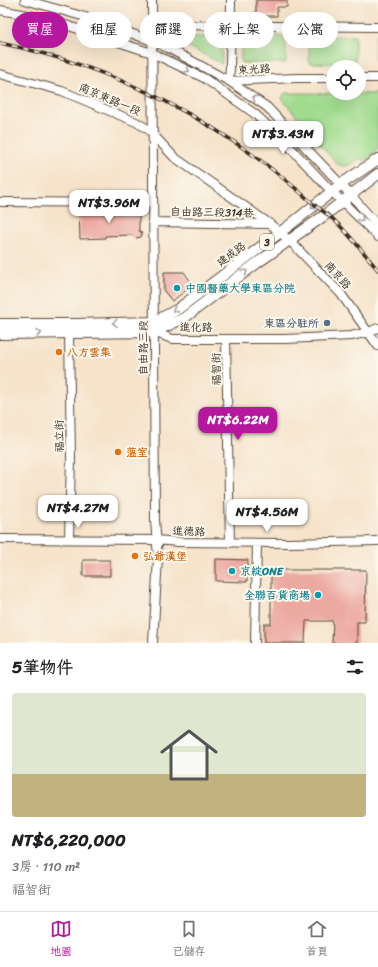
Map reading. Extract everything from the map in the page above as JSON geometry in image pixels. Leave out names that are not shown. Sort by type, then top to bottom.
[{"type":"main road","name":"建成路","points":[[154,327],[275,228],[332,192],[378,159]]},
{"type":"main road","name":"建成路","points":[[154,327],[184,318],[257,263],[290,241],[378,174]]},
{"type":"main road","name":"進化路","points":[[0,324],[76,324],[154,327]]},
{"type":"main road","name":"進化路","points":[[0,334],[70,333],[154,327]]},
{"type":"street","name":"東光路","points":[[26,0],[88,18],[140,37]]},
{"type":"street","name":"自由路三段","points":[[152,0],[152,12]]},
{"type":"street","points":[[231,0],[231,12]]},
{"type":"street","points":[[0,10],[44,18],[152,53],[204,78],[255,114],[286,143],[332,192],[347,198],[378,226]]},
{"type":"street","points":[[274,26],[378,27]]},
{"type":"street","name":"自由路三段","points":[[152,48],[156,540],[158,558],[153,643]]},
{"type":"street","name":"東光路","points":[[168,48],[229,81],[283,78],[326,78]]},
{"type":"street","points":[[230,48],[229,81],[267,107],[288,128],[340,185],[347,198],[378,237]]},
{"type":"street","name":"南京東路一段","points":[[0,74],[62,91],[136,122],[148,129],[174,157],[275,228]]},
{"type":"street","points":[[366,78],[378,78]]},
{"type":"street","points":[[0,202],[153,203]]},
{"type":"street","name":"自由路三段314巷","points":[[153,222],[275,228]]},
{"type":"street","name":"南京路","points":[[275,228],[290,241],[341,294],[378,346]]},
{"type":"street","name":"進化路","points":[[154,327],[172,339],[226,340],[343,337],[369,332],[378,328]]},
{"type":"street","name":"福立街","points":[[69,539],[71,458],[70,333]]},
{"type":"street","name":"福智街","points":[[226,340],[230,543]]},
{"type":"street","name":"進德路","points":[[0,539],[156,540],[230,543],[378,541]]},
{"type":"street","points":[[255,643],[257,543]]},
{"type":"green space","points":[[274,36],[282,36],[282,48],[286,48],[286,63],[241,63],[241,48],[274,48]]},
{"type":"green space","points":[[338,36],[355,36],[355,60],[326,60],[326,63],[309,63],[309,48],[338,48]]},
{"type":"green space","points":[[375,36],[378,36],[378,63],[375,63]]},
{"type":"green space","points":[[196,37],[204,37],[204,48],[222,48],[222,64],[191,48],[196,48]]},
{"type":"green space","points":[[285,93],[326,93],[326,100],[366,100],[366,94],[378,94],[378,150],[364,161],[360,158],[347,166],[337,164],[282,98]]},
{"type":"building","points":[[256,0],[287,0],[287,7],[277,7],[277,16],[274,16],[274,12],[256,12]]},
{"type":"building","points":[[137,208],[142,212],[139,216],[139,231],[142,235],[141,237],[136,238],[132,235],[80,239],[79,210],[105,209],[105,212],[133,211]]},
{"type":"building","name":"中國醫藥大學東區分院","points":[[164,272],[184,272],[193,285],[172,301],[164,291]]},
{"type":"building","name":"京綻ONE","points":[[216,559],[248,560],[247,582],[216,581]]},
{"type":"building","points":[[83,560],[110,560],[110,576],[83,576]]},
{"type":"building","name":"全聯百貨商場","points":[[271,570],[366,570],[365,622],[357,622],[357,643],[332,643],[333,621],[306,621],[305,643],[264,643],[264,624],[271,624]]},
{"type":"railway","points":[[0,43],[43,53],[126,83],[166,101],[204,123],[241,146],[331,217],[378,270]]},
{"type":"place","name":"中國醫藥大學東區分院","points":[[177,288]]},
{"type":"place","name":"東區分駐所","points":[[327,323]]},
{"type":"place","name":"八方雲集","points":[[59,352]]},
{"type":"place","name":"薀室","points":[[118,452]]},
{"type":"place","name":"弘爺漢堡","points":[[135,556]]},
{"type":"place","name":"京綻ONE","points":[[232,571]]},
{"type":"place","name":"全聯百貨商場","points":[[318,595]]}]
